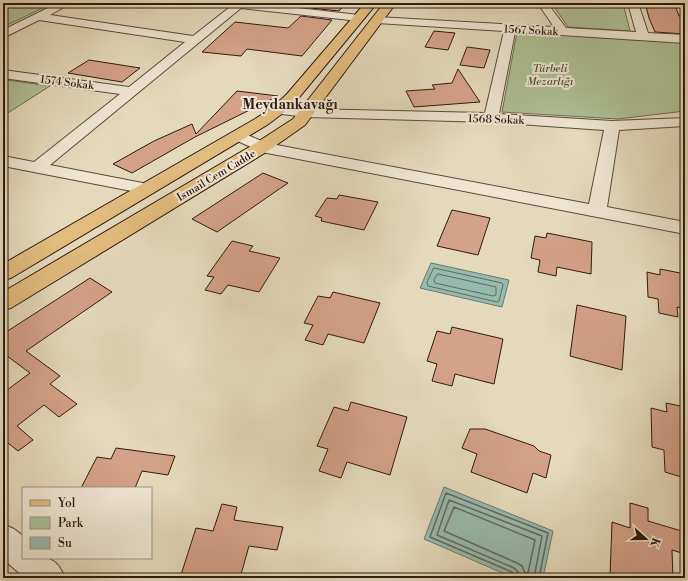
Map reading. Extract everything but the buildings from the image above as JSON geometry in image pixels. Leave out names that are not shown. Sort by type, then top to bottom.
[{"type":"main road","name":"Ismail Cem Cadde","points":[[3,273],[238,136],[278,110],[297,92],[371,3]]},
{"type":"main road","name":"Ismail Cem Cadde","points":[[3,302],[262,147],[299,122],[390,3]]},
{"type":"street","points":[[3,34],[66,3]]},
{"type":"street","points":[[548,3],[546,8],[562,32]]},
{"type":"street","points":[[633,3],[643,37]]},
{"type":"street","points":[[38,167],[194,40],[235,4],[359,18]]},
{"type":"street","points":[[39,17],[194,40]]},
{"type":"street","name":"1567 Sokak","points":[[377,20],[685,39]]},
{"type":"street","points":[[491,118],[510,29]]},
{"type":"street","name":"1574 Sokak","points":[[3,74],[132,91]]},
{"type":"street","name":"1568 Sokak","points":[[278,110],[307,113],[491,118],[612,126],[685,122]]},
{"type":"street","points":[[597,212],[612,126]]},
{"type":"street","points":[[238,136],[262,147],[685,228]]},
{"type":"street","points":[[3,161],[147,189]]},
{"type":"street","points":[[3,540],[22,555]]},
{"type":"street","points":[[26,559],[49,578]]},
{"type":"green space","points":[[3,3],[53,3],[3,27]]},
{"type":"green space","points":[[558,3],[623,3],[630,31],[568,27],[555,8]]},
{"type":"green space","name":"Türbeli Mezarlığı","points":[[517,32],[685,43],[685,111],[618,119],[502,112]]},
{"type":"green space","points":[[7,80],[50,86],[3,116],[3,82]]},
{"type":"water","points":[[431,263],[509,280],[502,307],[420,288]]},
{"type":"water","points":[[444,487],[553,531],[543,578],[514,578],[424,539]]},
{"type":"district","name":"Meydankavağı","points":[[290,104]]}]
